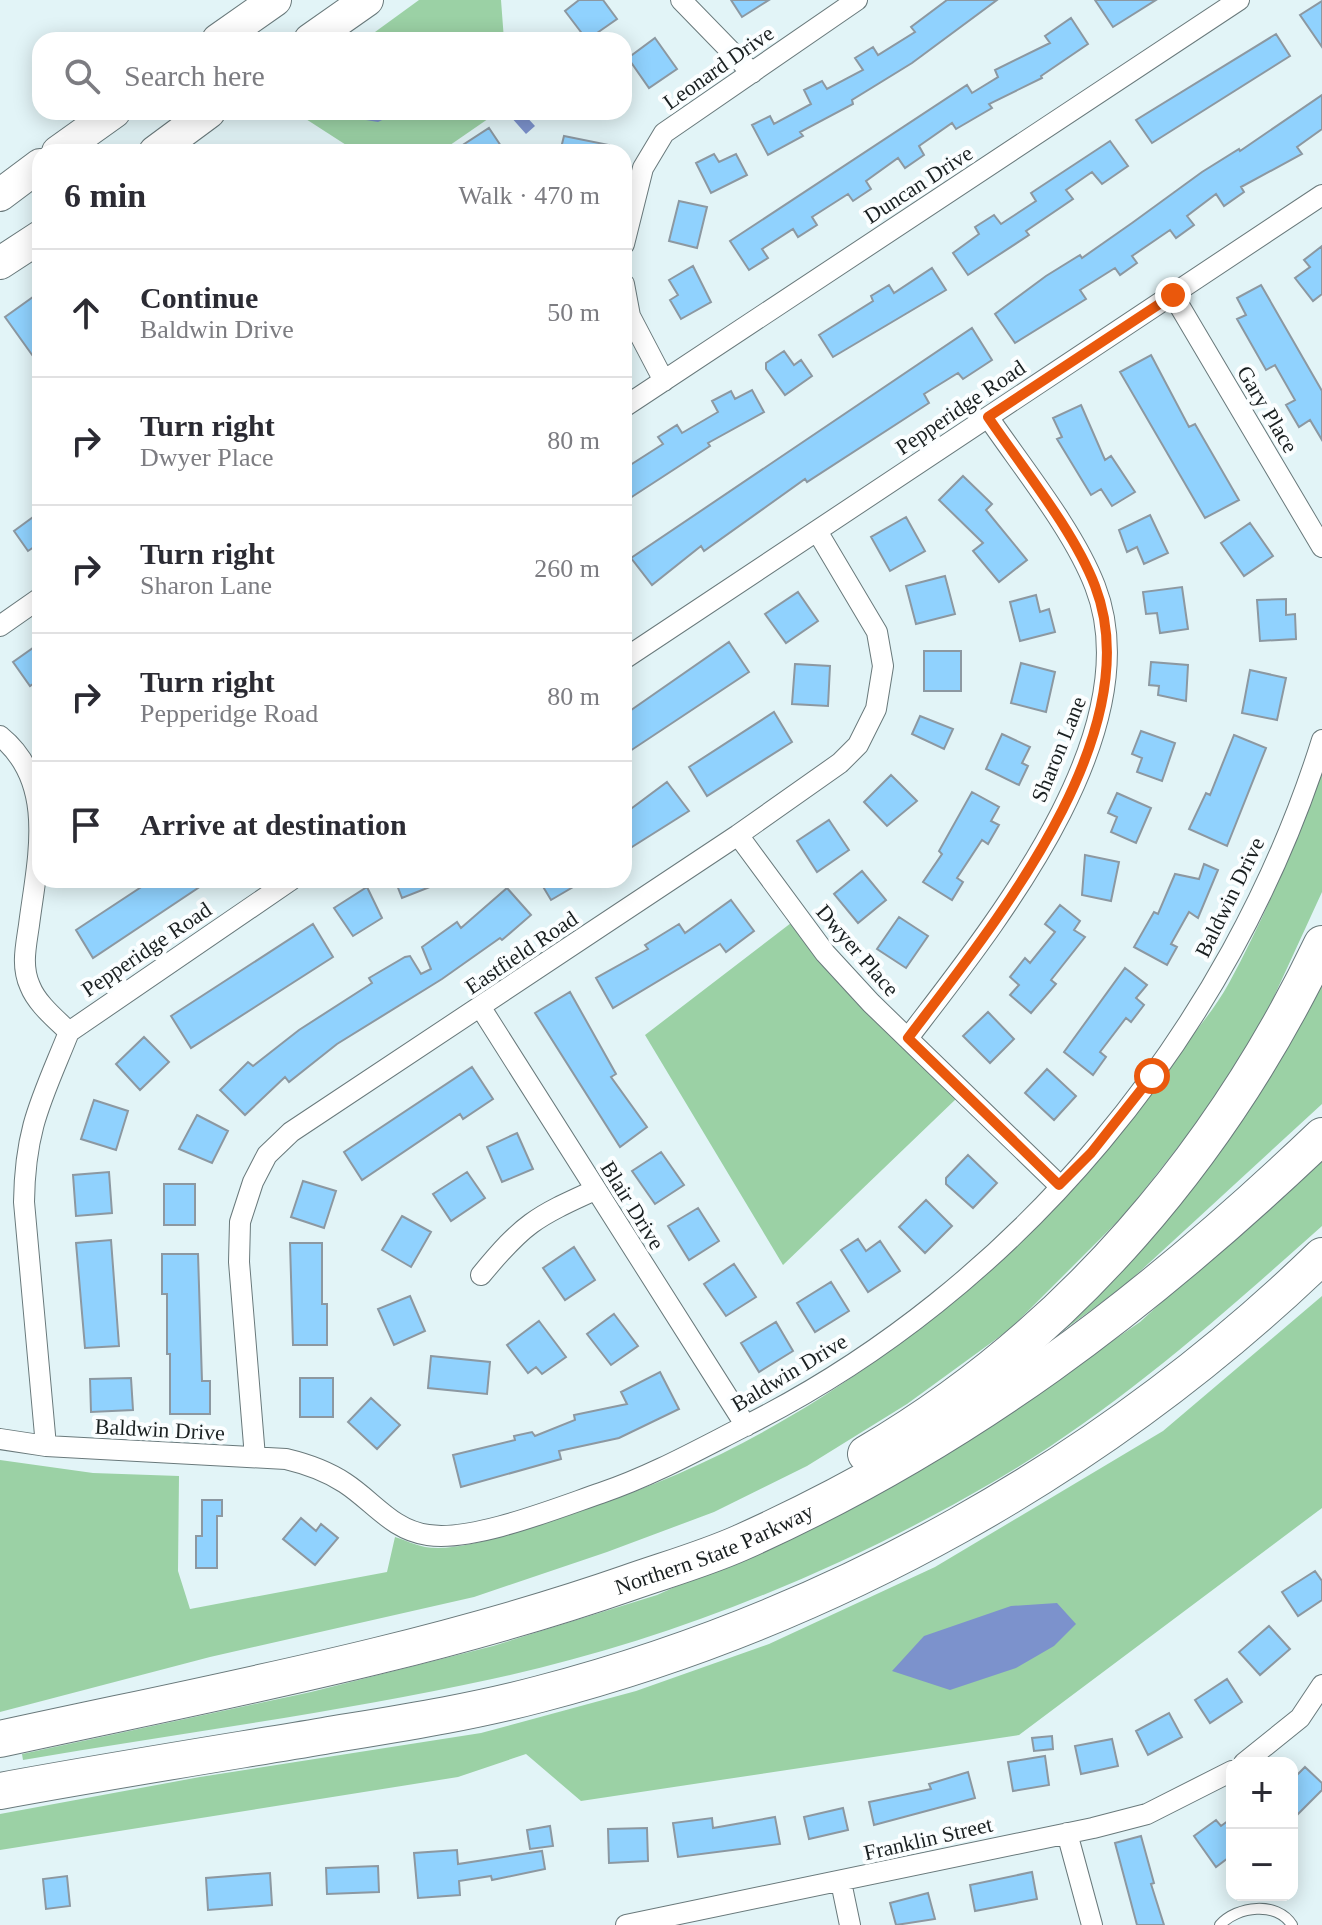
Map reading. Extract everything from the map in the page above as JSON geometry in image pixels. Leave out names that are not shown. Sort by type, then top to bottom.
[{"type":"highway","points":[[611,1589],[872,1450],[980,1376],[1060,1308],[1131,1236],[1213,1133],[1266,1049],[1322,944]]},
{"type":"highway","name":"Northern State Parkway","points":[[0,1739],[422,1645],[611,1589],[737,1545],[885,1470],[993,1405],[1132,1306],[1233,1220],[1322,1136]]},
{"type":"highway","points":[[850,1584],[992,1504],[1107,1432],[1213,1353],[1322,1256]]},
{"type":"highway","points":[[0,1791],[407,1722],[536,1695],[727,1636],[941,1550],[1085,1465],[1221,1366],[1322,1277]]},
{"type":"main road","points":[[229,32],[275,0]]},
{"type":"main road","points":[[321,32],[367,0]]},
{"type":"main road","points":[[69,144],[103,120]]},
{"type":"main road","points":[[166,144],[198,120]]},
{"type":"main road","points":[[0,195],[32,171]]},
{"type":"main road","points":[[0,263],[32,242]]},
{"type":"street","points":[[681,0],[752,73]]},
{"type":"street","name":"Leonard Drive","points":[[632,212],[643,168],[664,133],[857,0]]},
{"type":"street","name":"Duncan Drive","points":[[632,402],[1239,0]]},
{"type":"street","name":"Pepperidge Road","points":[[632,654],[1322,195]]},
{"type":"street","name":"Gary Place","points":[[1173,295],[1322,547]]},
{"type":"street","points":[[632,320],[664,381]]},
{"type":"street","name":"Sharon Lane","points":[[908,1038],[989,932],[1036,856],[1089,746],[1107,687],[1107,637],[1096,587],[1077,550],[988,417]]},
{"type":"street","name":"Eastfield Road","points":[[255,1457],[239,1262],[240,1222],[253,1182],[267,1155],[291,1132],[738,835],[840,763],[858,745],[876,709],[883,666],[877,632],[817,531]]},
{"type":"street","points":[[0,626],[32,604]]},
{"type":"street","points":[[0,736],[19,751],[32,781]]},
{"type":"street","name":"Baldwin Drive","points":[[0,1439],[46,1446],[255,1457],[313,1466],[346,1484],[397,1526],[429,1536],[455,1536],[535,1515],[626,1484],[767,1418],[827,1382],[918,1318],[994,1253],[1091,1153],[1152,1076],[1203,1000],[1237,940],[1293,821],[1322,740]]},
{"type":"street","name":"Dwyer Place","points":[[738,835],[825,953],[1059,1185]]},
{"type":"street","points":[[34,888],[24,964],[30,988],[69,1032],[36,1109],[24,1166],[24,1202],[46,1446]]},
{"type":"street","name":"Pepperidge Road","points":[[69,1032],[279,888]]},
{"type":"street","name":"Blair Drive","points":[[481,1008],[746,1426]]},
{"type":"street","points":[[481,1275],[520,1228],[540,1214],[595,1190]]},
{"type":"street","points":[[1251,1757],[1300,1718],[1322,1685]]},
{"type":"street","name":"Franklin Street","points":[[633,1924],[841,1882],[1147,1814],[1226,1774]]},
{"type":"street","points":[[1067,1833],[1092,1925]]},
{"type":"street","points":[[841,1882],[850,1925]]},
{"type":"lane","points":[[1220,1925],[1228,1915],[1250,1908],[1272,1910],[1292,1925]]},
{"type":"green space","points":[[419,0],[501,0],[503,32],[375,32]]},
{"type":"green space","points":[[307,120],[486,120],[452,144],[345,144]]},
{"type":"green space","points":[[1322,772],[1322,892],[1255,1038],[1197,1123],[1126,1213],[1010,1329],[907,1404],[807,1466],[714,1512],[607,1552],[474,1597],[210,1657],[0,1712],[0,1460],[93,1473],[179,1476],[178,1571],[190,1609],[387,1572],[395,1537],[425,1547],[462,1546],[587,1508],[673,1476],[756,1436],[835,1389],[910,1335],[981,1276],[1047,1212],[1109,1143],[1207,1017],[1229,983],[1279,879]]},
{"type":"green space","points":[[791,923],[957,1098],[783,1265],[645,1035]]},
{"type":"green space","points":[[1322,983],[1322,1104],[1123,1287],[1050,1340]]},
{"type":"green space","points":[[1322,1156],[1322,1226],[1244,1295],[1164,1363],[1080,1426],[993,1482],[874,1546],[686,1624],[557,1664],[375,1702],[23,1760],[22,1754],[311,1692],[493,1646],[657,1595],[842,1512],[981,1431],[1140,1322]]},
{"type":"green space","points":[[1322,1296],[1322,1508],[1019,1735],[581,1801],[526,1754],[458,1777],[0,1850],[0,1814],[200,1777],[481,1733],[636,1691],[769,1644],[935,1567],[1163,1431]]},
{"type":"water","points":[[514,120],[529,120],[535,126],[526,134]]},
{"type":"water","points":[[1057,1603],[1076,1624],[1054,1646],[1016,1668],[950,1690],[892,1671],[924,1636],[1011,1606]]},
{"type":"building","points":[[579,0],[603,0],[617,19],[598,32],[581,32],[565,11]]},
{"type":"building","points":[[731,0],[769,0],[742,17]]},
{"type":"building","points":[[947,0],[997,0],[912,63],[852,100],[853,104],[800,132],[803,136],[768,155],[752,125],[770,116],[774,124],[811,104],[804,90],[822,81],[827,89],[863,70],[855,58],[873,47],[878,55],[915,32],[911,27]]},
{"type":"building","points":[[1095,0],[1156,0],[1113,27]]},
{"type":"building","points":[[1322,1],[1322,47],[1300,15]]},
{"type":"building","points":[[1071,18],[1088,44],[1042,78],[989,104],[992,108],[956,129],[952,123],[919,146],[924,155],[905,168],[898,158],[866,181],[871,189],[853,201],[848,194],[812,217],[817,225],[798,237],[793,229],[762,249],[768,258],[749,270],[730,241],[967,85],[972,93],[998,77],[995,70],[1050,43],[1045,36]]},
{"type":"building","points":[[1276,34],[1290,56],[1152,143],[1136,120]]},
{"type":"building","points":[[655,38],[677,69],[649,88],[632,64],[632,55]]},
{"type":"building","points":[[1322,95],[1322,129],[1297,147],[1302,154],[1241,187],[1244,192],[1224,206],[1216,194],[1187,216],[1194,225],[1176,238],[1170,230],[1132,256],[1137,263],[1120,275],[1115,268],[1080,290],[1086,299],[1015,343],[995,314],[1046,276],[1080,255],[1082,258],[1202,172],[1240,151]]},
{"type":"building","points":[[489,128],[500,144],[464,144]]},
{"type":"building","points":[[564,136],[604,144],[562,144]]},
{"type":"building","points":[[1110,141],[1128,166],[1102,184],[1092,172],[1066,190],[1073,199],[1026,231],[1029,235],[968,275],[953,253],[979,234],[975,227],[994,215],[1001,224],[1036,201],[1031,193]]},
{"type":"building","points":[[714,154],[719,162],[736,154],[747,175],[711,193],[696,163]]},
{"type":"building","points":[[679,201],[707,207],[697,248],[669,241]]},
{"type":"building","points":[[1322,246],[1322,294],[1313,301],[1295,278],[1310,267],[1304,260]]},
{"type":"building","points":[[693,266],[711,302],[681,319],[670,300],[678,295],[669,280]]},
{"type":"building","points":[[932,268],[946,290],[833,357],[819,335],[873,301],[871,296],[889,285],[894,293]]},
{"type":"building","points":[[1261,285],[1322,391],[1322,440],[1310,420],[1299,427],[1286,405],[1295,400],[1275,365],[1266,370],[1237,319],[1246,315],[1237,298]]},
{"type":"building","points":[[32,298],[32,355],[5,317]]},
{"type":"building","points":[[972,328],[992,360],[963,379],[958,373],[924,394],[929,403],[807,482],[805,479],[704,551],[701,546],[652,585],[632,557]]},
{"type":"building","points":[[784,351],[794,365],[801,360],[812,376],[785,395],[766,369],[766,363]]},
{"type":"building","points":[[1151,355],[1189,427],[1195,424],[1239,500],[1205,518],[1120,372]]},
{"type":"building","points":[[752,390],[764,412],[708,443],[710,446],[632,497],[632,464],[663,444],[658,437],[677,425],[682,433],[718,412],[712,401],[731,391],[735,399]]},
{"type":"building","points":[[1081,405],[1105,460],[1111,456],[1135,492],[1112,506],[1101,489],[1091,495],[1057,439],[1062,437],[1053,418]]},
{"type":"building","points":[[963,476],[992,504],[986,510],[1027,560],[999,582],[973,551],[983,543],[939,500]]},
{"type":"building","points":[[1150,515],[1168,553],[1144,564],[1137,547],[1127,552],[1119,530]]},
{"type":"building","points":[[906,517],[925,551],[890,571],[871,537]]},
{"type":"building","points":[[32,518],[32,548],[28,551],[14,531]]},
{"type":"building","points":[[1250,523],[1273,556],[1244,576],[1221,543]]},
{"type":"building","points":[[945,576],[955,614],[916,624],[906,586]]},
{"type":"building","points":[[1182,587],[1188,629],[1160,633],[1157,613],[1146,614],[1143,592]]},
{"type":"building","points":[[798,592],[818,621],[786,643],[765,614]]},
{"type":"building","points":[[1036,595],[1040,612],[1049,609],[1055,632],[1020,641],[1010,602]]},
{"type":"building","points":[[1286,599],[1286,615],[1295,614],[1296,639],[1260,641],[1257,600]]},
{"type":"building","points":[[729,642],[749,672],[632,750],[632,709]]},
{"type":"building","points":[[32,649],[32,685],[30,686],[13,662]]},
{"type":"building","points":[[924,651],[961,651],[961,691],[924,691]]},
{"type":"building","points":[[1151,662],[1188,665],[1186,701],[1158,695],[1159,686],[1149,685]]},
{"type":"building","points":[[1021,663],[1055,672],[1046,712],[1011,703]]},
{"type":"building","points":[[795,664],[830,666],[828,706],[792,704]]},
{"type":"building","points":[[1250,670],[1286,678],[1277,720],[1242,713]]},
{"type":"building","points":[[774,712],[792,742],[707,796],[689,767]]},
{"type":"building","points":[[920,716],[953,729],[944,749],[912,734]]},
{"type":"building","points":[[1141,731],[1175,743],[1162,781],[1137,772],[1142,758],[1132,754]]},
{"type":"building","points":[[1002,734],[1030,747],[1022,763],[1028,766],[1019,785],[986,769]]},
{"type":"building","points":[[1234,735],[1266,748],[1227,846],[1189,829],[1206,793],[1210,795]]},
{"type":"building","points":[[891,775],[917,801],[887,826],[864,802]]},
{"type":"building","points":[[667,782],[689,811],[632,847],[632,808]]},
{"type":"building","points":[[972,792],[999,807],[991,821],[999,825],[988,844],[982,840],[957,878],[963,882],[952,900],[923,882],[942,854],[939,851]]},
{"type":"building","points":[[1117,793],[1151,808],[1136,843],[1111,832],[1117,817],[1108,813]]},
{"type":"building","points":[[829,820],[849,850],[817,872],[797,841]]},
{"type":"building","points":[[1085,855],[1119,862],[1111,901],[1082,895]]},
{"type":"building","points":[[1204,864],[1218,870],[1198,918],[1189,912],[1171,944],[1177,947],[1167,965],[1134,947],[1154,912],[1158,914],[1175,874],[1199,879]]},
{"type":"building","points":[[862,871],[886,900],[858,923],[834,894]]},
{"type":"building","points":[[140,888],[198,888],[93,958],[76,930]]},
{"type":"building","points":[[367,888],[382,918],[353,936],[334,908]]},
{"type":"building","points":[[398,888],[427,888],[402,898]]},
{"type":"building","points":[[507,888],[531,915],[502,940],[500,938],[442,979],[337,1044],[289,1082],[285,1077],[245,1115],[220,1090],[248,1062],[253,1066],[299,1030],[372,983],[369,978],[405,957],[410,956],[421,974],[431,969],[422,947],[457,922],[461,928]]},
{"type":"building","points":[[544,888],[571,888],[551,900]]},
{"type":"building","points":[[731,900],[754,931],[726,952],[720,944],[613,1008],[596,978],[648,949],[645,945],[679,924],[685,933]]},
{"type":"building","points":[[1060,905],[1080,921],[1074,930],[1085,937],[1051,980],[1056,984],[1031,1013],[1010,995],[1019,985],[1010,977],[1025,958],[1030,963],[1055,932],[1045,924]]},
{"type":"building","points":[[899,917],[928,936],[906,968],[877,949]]},
{"type":"building","points":[[313,924],[333,957],[191,1048],[171,1016]]},
{"type":"building","points":[[1125,968],[1147,985],[1136,998],[1144,1005],[1131,1022],[1126,1018],[1100,1052],[1106,1057],[1093,1075],[1064,1052]]},
{"type":"building","points":[[570,992],[616,1074],[611,1077],[647,1127],[620,1147],[535,1013]]},
{"type":"building","points":[[988,1012],[1014,1039],[990,1063],[963,1036]]},
{"type":"building","points":[[144,1037],[169,1062],[140,1090],[116,1064]]},
{"type":"building","points":[[472,1067],[493,1099],[463,1119],[460,1114],[362,1180],[344,1152]]},
{"type":"building","points":[[1047,1069],[1076,1096],[1054,1120],[1025,1093]]},
{"type":"building","points":[[94,1100],[128,1111],[116,1150],[81,1139]]},
{"type":"building","points":[[197,1115],[228,1131],[212,1163],[179,1149]]},
{"type":"building","points":[[517,1133],[533,1169],[502,1182],[487,1147]]},
{"type":"building","points":[[661,1152],[684,1185],[655,1204],[632,1171]]},
{"type":"building","points":[[968,1155],[997,1183],[973,1208],[946,1184],[946,1178]]},
{"type":"building","points":[[109,1172],[112,1213],[76,1216],[73,1175]]},
{"type":"building","points":[[467,1172],[485,1198],[451,1221],[433,1194]]},
{"type":"building","points":[[303,1181],[336,1191],[324,1228],[291,1217]]},
{"type":"building","points":[[164,1184],[195,1184],[195,1225],[164,1225]]},
{"type":"building","points":[[926,1200],[952,1226],[925,1253],[899,1227]]},
{"type":"building","points":[[698,1208],[719,1241],[689,1260],[668,1226]]},
{"type":"building","points":[[402,1216],[431,1232],[411,1267],[382,1250]]},
{"type":"building","points":[[858,1239],[866,1251],[880,1241],[900,1271],[868,1292],[841,1250]]},
{"type":"building","points":[[111,1240],[119,1346],[85,1348],[76,1243]]},
{"type":"building","points":[[290,1243],[322,1243],[322,1304],[327,1304],[327,1345],[293,1345]]},
{"type":"building","points":[[574,1247],[595,1280],[565,1300],[543,1268]]},
{"type":"building","points":[[162,1254],[198,1254],[202,1381],[210,1381],[210,1414],[170,1414],[167,1294],[162,1294]]},
{"type":"building","points":[[734,1264],[756,1297],[726,1316],[704,1284]]},
{"type":"building","points":[[831,1282],[849,1311],[815,1332],[797,1303]]},
{"type":"building","points":[[410,1296],[425,1331],[394,1345],[378,1309]]},
{"type":"building","points":[[614,1314],[638,1346],[611,1365],[587,1334]]},
{"type":"building","points":[[539,1321],[566,1357],[542,1374],[536,1367],[528,1373],[507,1345]]},
{"type":"building","points":[[776,1322],[793,1351],[759,1372],[741,1343]]},
{"type":"building","points":[[431,1356],[490,1362],[487,1394],[428,1388]]},
{"type":"building","points":[[660,1372],[679,1409],[619,1438],[559,1451],[561,1459],[461,1487],[453,1455],[515,1440],[514,1436],[532,1432],[535,1436],[575,1420],[574,1415],[627,1404],[621,1392]]},
{"type":"building","points":[[131,1378],[133,1410],[91,1412],[90,1379]]},
{"type":"building","points":[[300,1378],[333,1378],[333,1417],[300,1417]]},
{"type":"building","points":[[371,1398],[400,1425],[377,1449],[348,1422]]},
{"type":"building","points":[[202,1500],[222,1500],[222,1516],[217,1516],[217,1568],[196,1568],[196,1536],[202,1536]]},
{"type":"building","points":[[301,1518],[316,1531],[321,1524],[338,1538],[315,1565],[283,1539]]},
{"type":"building","points":[[1315,1571],[1322,1581],[1322,1600],[1298,1616],[1282,1592]]},
{"type":"building","points":[[1269,1626],[1290,1649],[1260,1675],[1239,1652]]},
{"type":"building","points":[[1227,1679],[1242,1702],[1210,1723],[1195,1700]]},
{"type":"building","points":[[1169,1713],[1182,1737],[1148,1755],[1136,1731]]},
{"type":"building","points":[[1052,1736],[1053,1749],[1034,1751],[1032,1738]]},
{"type":"building","points":[[1112,1739],[1118,1766],[1081,1774],[1075,1746]]},
{"type":"building","points":[[1045,1756],[1049,1785],[1013,1791],[1008,1762]]},
{"type":"building","points":[[1305,1767],[1322,1783],[1322,1790],[1298,1814],[1298,1774]]},
{"type":"building","points":[[968,1772],[975,1798],[874,1825],[869,1802],[931,1789],[929,1784]]},
{"type":"building","points":[[843,1808],[848,1830],[809,1839],[804,1817]]},
{"type":"building","points":[[775,1817],[780,1844],[678,1857],[673,1823],[712,1818],[713,1828]]},
{"type":"building","points":[[1216,1820],[1221,1826],[1226,1822],[1226,1860],[1216,1867],[1194,1836]]},
{"type":"building","points":[[550,1826],[553,1846],[530,1849],[527,1830]]},
{"type":"building","points":[[647,1828],[648,1861],[609,1863],[608,1829]]},
{"type":"building","points":[[1141,1836],[1164,1925],[1137,1925],[1115,1843]]},
{"type":"building","points":[[457,1850],[458,1864],[542,1851],[545,1869],[492,1880],[491,1876],[459,1881],[460,1895],[418,1898],[414,1853]]},
{"type":"building","points":[[378,1866],[379,1892],[327,1894],[326,1868]]},
{"type":"building","points":[[1032,1872],[1037,1899],[975,1911],[970,1885]]},
{"type":"building","points":[[270,1873],[272,1905],[208,1910],[206,1878]]},
{"type":"building","points":[[67,1876],[70,1906],[46,1909],[43,1879]]},
{"type":"building","points":[[928,1893],[935,1919],[896,1925],[890,1903]]},
{"type":"route","points":[[1152,1076],[1091,1153],[1059,1185],[1044,1167],[1033,1160],[908,1038],[989,932],[1036,856],[1060,813],[1089,746],[1107,687],[1107,637],[1096,587],[1077,550],[988,417],[1173,295]]}]
